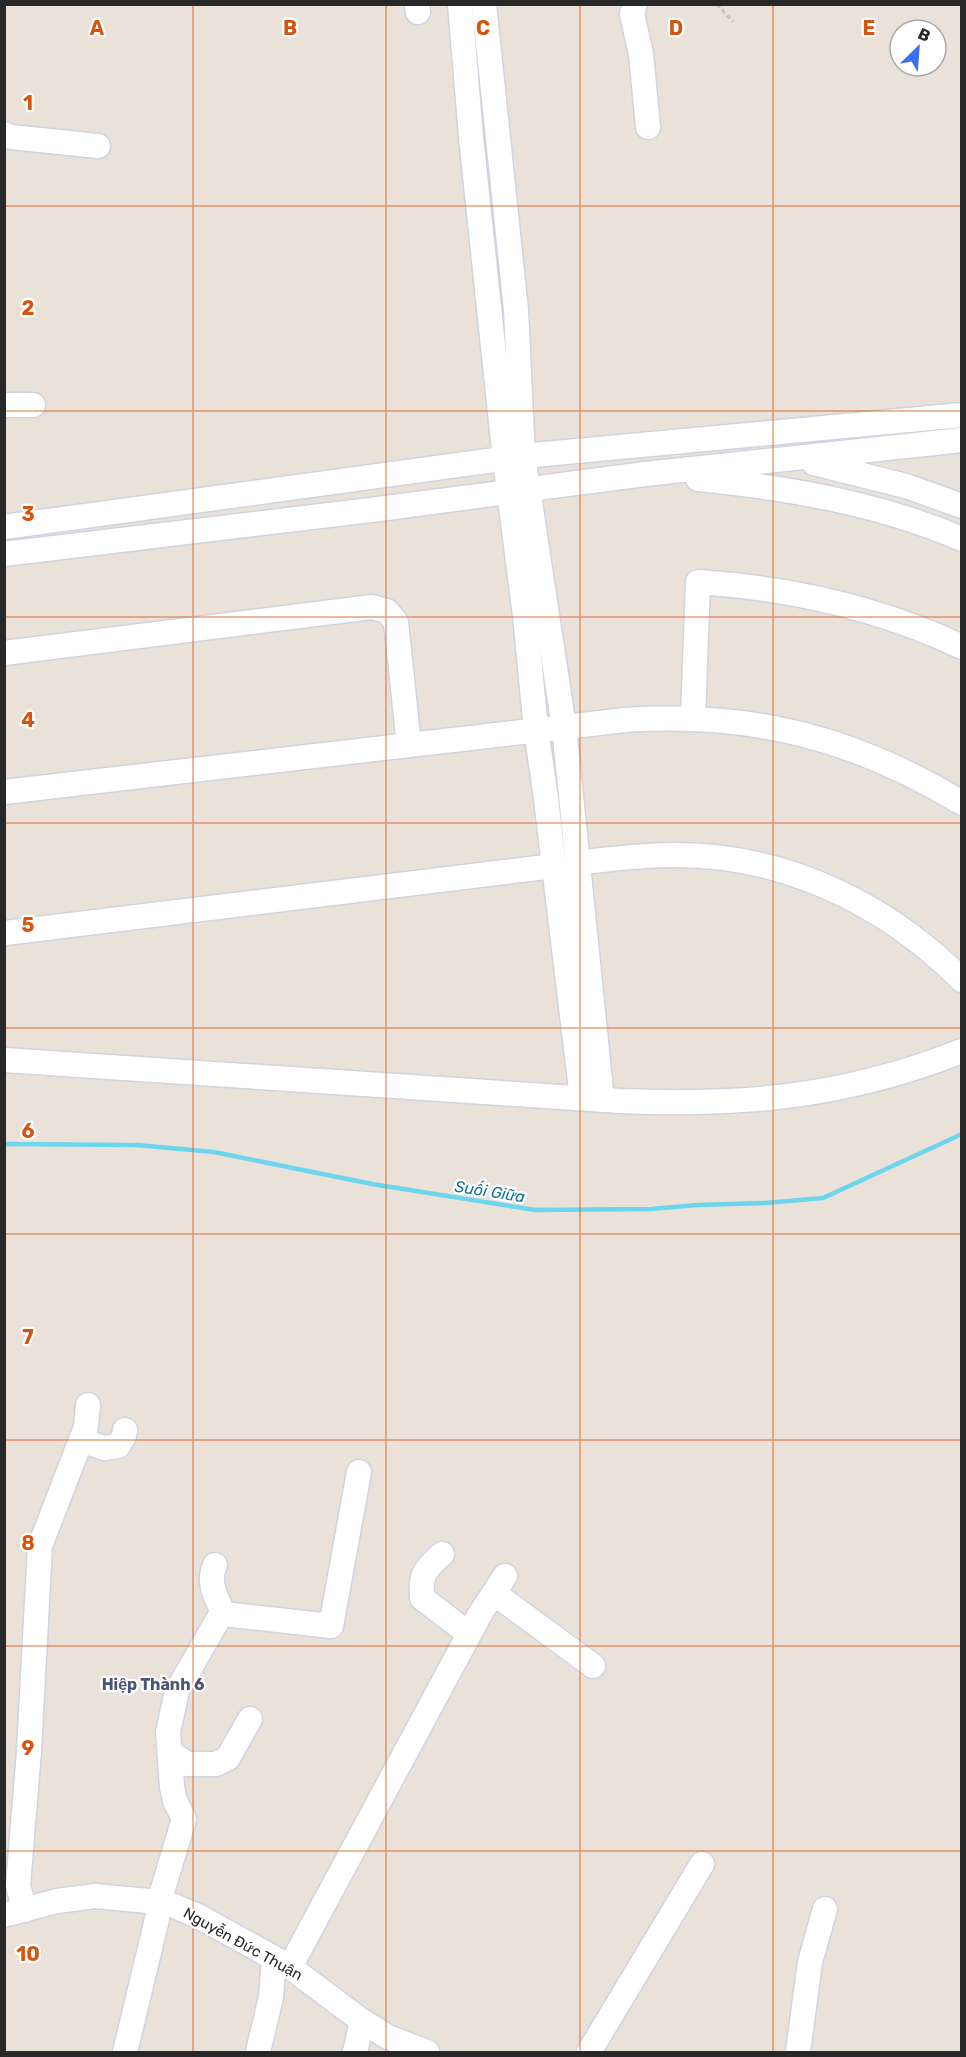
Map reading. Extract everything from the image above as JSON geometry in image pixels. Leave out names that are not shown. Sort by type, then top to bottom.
[{"type":"street","points":[[460,4],[471,136],[514,458],[564,727],[566,864],[592,1099]]},
{"type":"street","points":[[484,4],[516,310],[514,458]]},
{"type":"street","points":[[635,4],[632,14],[641,54],[648,127]]},
{"type":"street","points":[[4,134],[11,137],[98,146]]},
{"type":"street","points":[[4,405],[33,405]]},
{"type":"street","points":[[4,527],[514,458],[962,415]]},
{"type":"street","points":[[4,554],[645,474],[962,440]]},
{"type":"street","points":[[789,459],[906,486],[962,506]]},
{"type":"street","points":[[645,474],[767,486],[811,493],[897,515],[962,539]]},
{"type":"street","points":[[519,491],[525,616],[536,730],[566,864]]},
{"type":"street","points":[[693,718],[698,582],[771,589],[843,603],[913,626],[962,647]]},
{"type":"street","points":[[4,653],[372,607],[387,611],[396,622],[409,745]]},
{"type":"street","points":[[4,792],[636,719],[693,718],[763,726],[836,743],[906,771],[962,803]]},
{"type":"street","points":[[5,933],[566,864],[647,855],[675,855],[729,859],[783,871],[838,891],[892,921],[926,946],[962,980]]},
{"type":"street","points":[[4,1060],[661,1103],[800,1096],[900,1074],[962,1051]]},
{"type":"street","points":[[15,1912],[29,1751],[40,1546],[86,1427],[88,1405]]},
{"type":"street","points":[[81,1440],[104,1448],[118,1446],[125,1430]]},
{"type":"street","points":[[125,2052],[157,1919],[159,1902],[184,1819],[175,1801],[172,1787],[168,1732],[177,1691],[220,1616],[224,1614],[331,1626],[359,1472]]},
{"type":"street","points":[[442,1554],[428,1566],[420,1580],[422,1599],[470,1634]]},
{"type":"street","points":[[215,1565],[212,1572],[213,1590],[224,1614]]},
{"type":"street","points":[[258,2052],[282,1963],[500,1585],[593,1666]]},
{"type":"street","points":[[170,1752],[187,1764],[216,1764],[228,1758],[250,1719]]},
{"type":"street","points":[[589,2052],[702,1864]]},
{"type":"street","name":"Nguyễn Đức Thuận","points":[[15,1912],[57,1901],[95,1896],[159,1902],[198,1916],[282,1963],[388,2037],[427,2052]]},
{"type":"street","points":[[798,2052],[810,1962],[825,1909]]},
{"type":"street","points":[[355,2052],[362,2021]]},
{"type":"path","points":[[717,4],[733,22]]},
{"type":"waterway","name":"Suối Giữa","points":[[4,1144],[137,1145],[214,1152],[372,1184],[535,1210],[651,1209],[823,1198],[962,1134]]},
{"type":"district","name":"Hiệp Thành 6","points":[[153,1684]]}]
